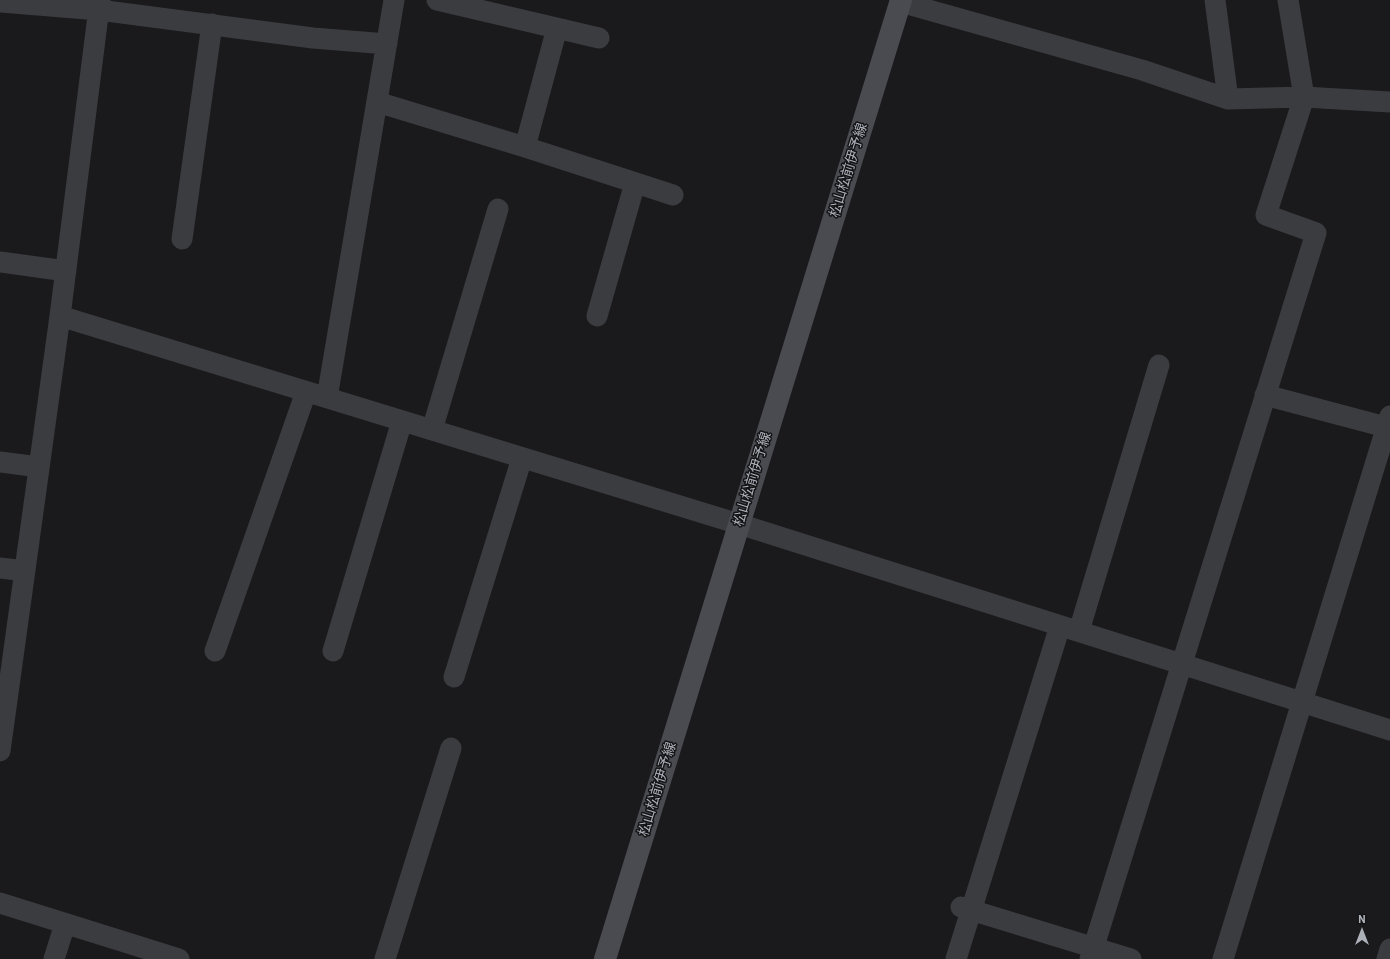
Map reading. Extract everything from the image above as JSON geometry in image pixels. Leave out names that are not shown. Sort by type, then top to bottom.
[{"type":"main road","name":"松山松前伊予線","points":[[605,959],[901,1]]},
{"type":"street","points":[[327,398],[394,0]]},
{"type":"street","points":[[437,0],[599,38]]},
{"type":"street","points":[[1215,0],[1228,99]]},
{"type":"street","points":[[1092,953],[1316,233],[1266,215],[1304,98],[1288,0]]},
{"type":"street","points":[[901,1],[1142,70],[1228,99],[1304,98],[1390,102]]},
{"type":"street","points":[[0,2],[100,5],[212,24],[313,38],[387,44]]},
{"type":"street","points":[[0,751],[60,316],[100,5]]},
{"type":"street","points":[[182,238],[212,24]]},
{"type":"street","points":[[525,147],[557,28]]},
{"type":"street","points":[[377,102],[525,147],[673,195]]},
{"type":"street","points":[[598,316],[636,183]]},
{"type":"street","points":[[432,430],[498,209]]},
{"type":"street","points":[[0,262],[66,271]]},
{"type":"street","points":[[60,316],[739,524],[1390,730]]},
{"type":"street","points":[[956,959],[966,908],[1069,629],[1159,365]]},
{"type":"street","points":[[215,651],[306,392]]},
{"type":"street","points":[[1223,959],[1389,424],[1265,395]]},
{"type":"street","points":[[333,651],[402,421]]},
{"type":"street","points":[[454,677],[522,458]]},
{"type":"street","points":[[0,462],[39,467]]},
{"type":"street","points":[[0,568],[25,572]]},
{"type":"street","points":[[385,959],[451,748]]},
{"type":"street","points":[[0,903],[179,959]]},
{"type":"street","points":[[966,908],[1092,953],[1131,959]]},
{"type":"street","points":[[54,959],[65,924]]},
{"type":"street","points":[[1387,959],[1390,949]]}]
